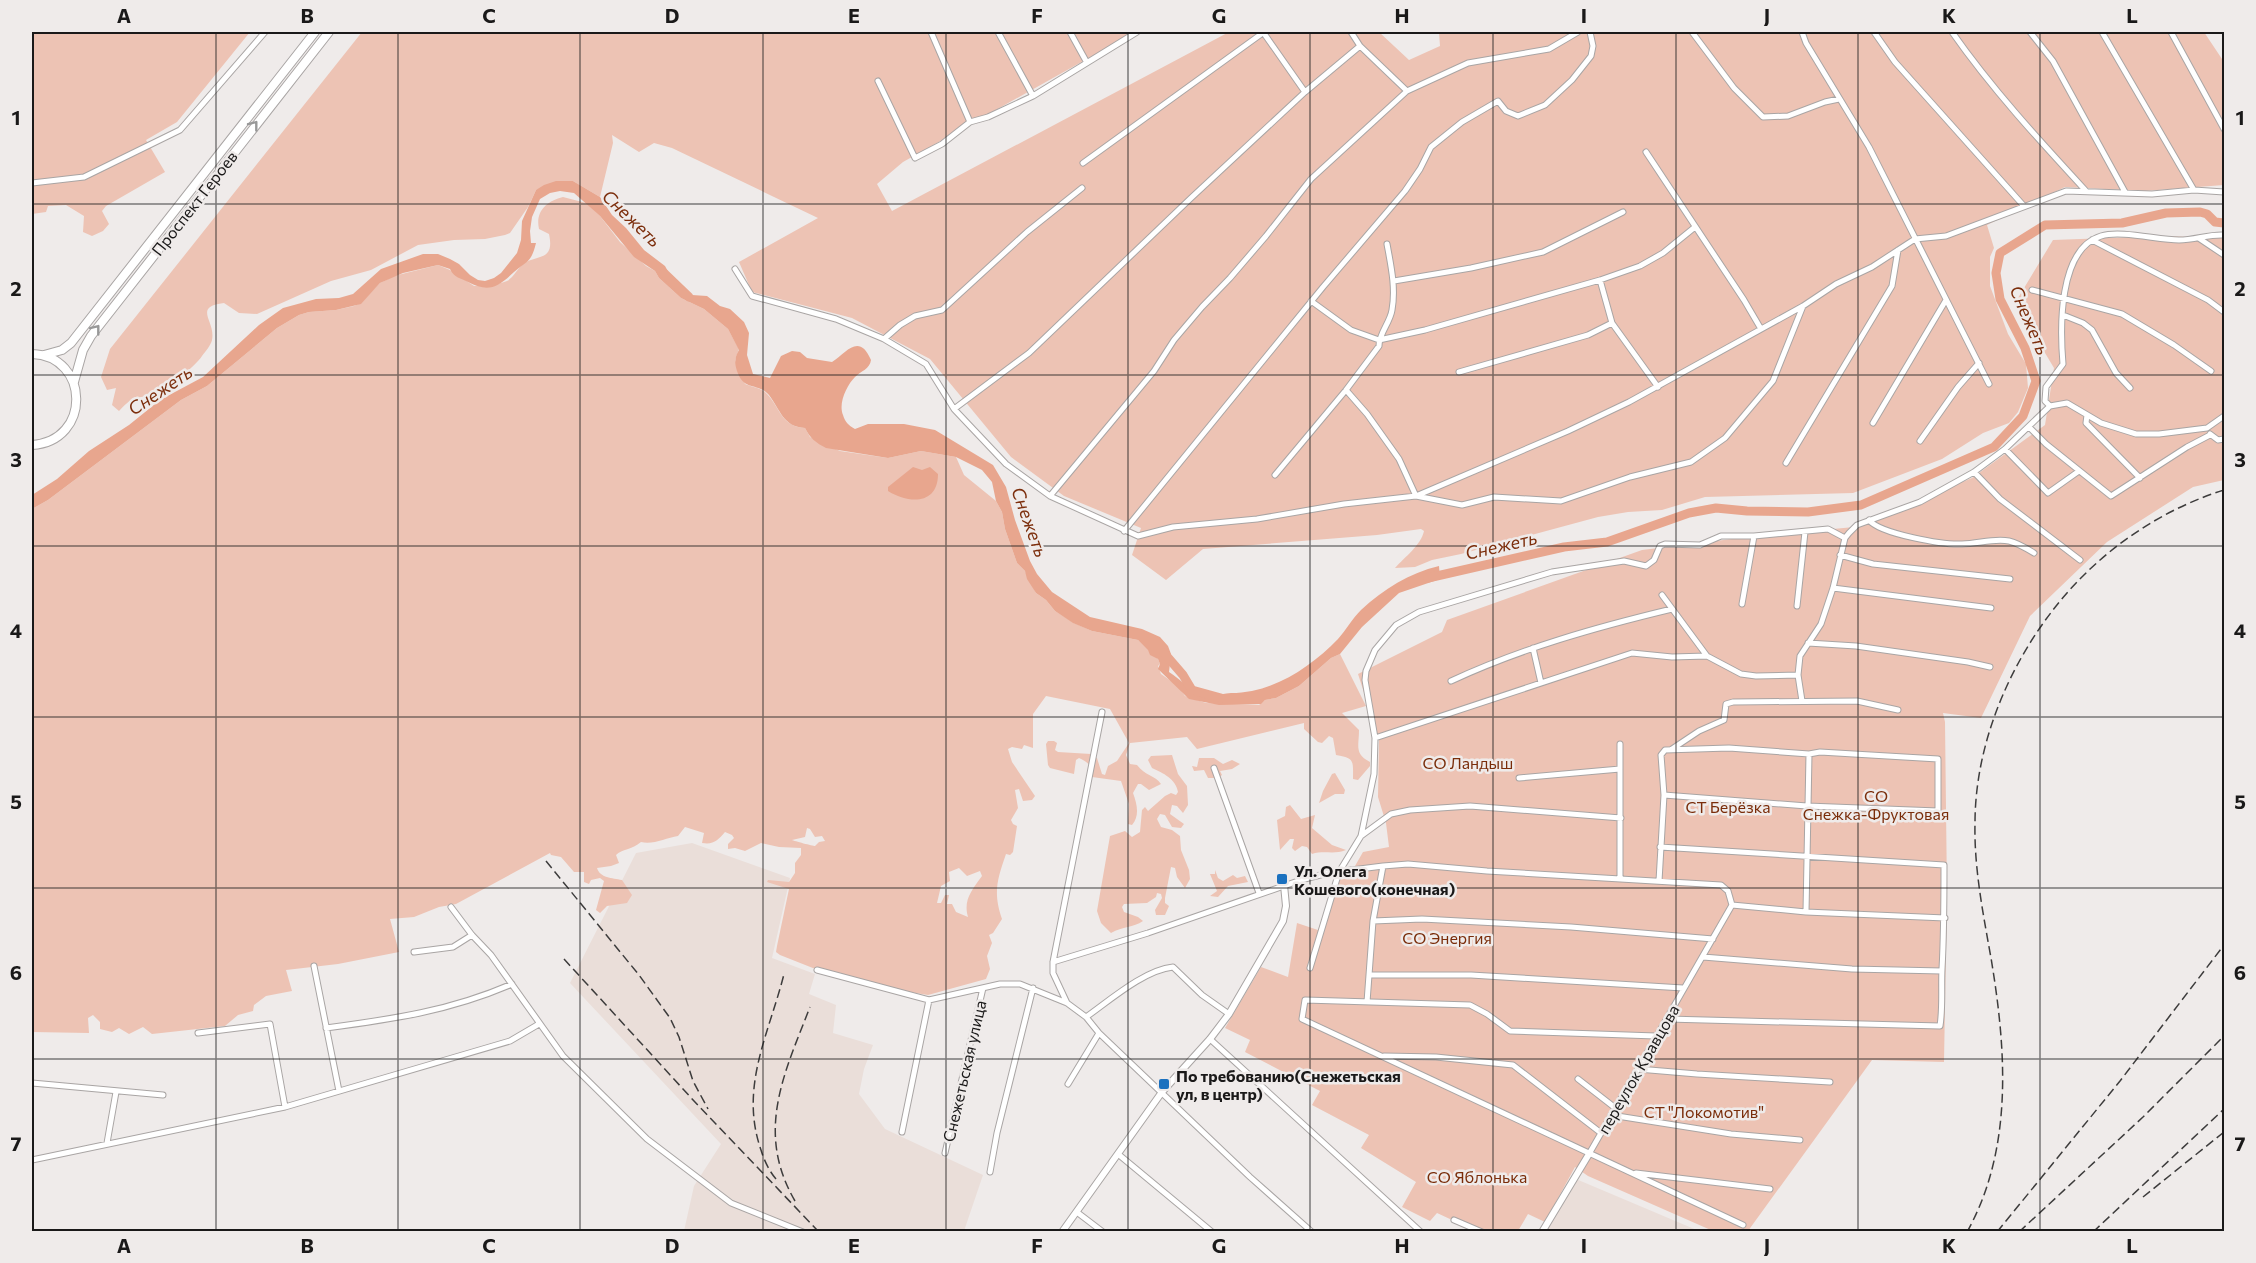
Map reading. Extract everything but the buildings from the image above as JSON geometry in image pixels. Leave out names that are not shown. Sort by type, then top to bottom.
[{"type":"main road","name":"Проспект Героев","points":[[32,354],[44,355],[62,350],[71,343],[315,32]]},
{"type":"main road","name":"Проспект Героев","points":[[32,445],[57,437],[66,429],[73,418],[77,394],[74,382],[83,350],[90,336],[329,32]]},
{"type":"main road","points":[[44,355],[56,361],[66,370],[74,382]]},
{"type":"street","points":[[32,183],[84,177],[180,130],[265,32]]},
{"type":"street","points":[[931,32],[970,122]]},
{"type":"street","points":[[998,32],[1032,96]]},
{"type":"street","points":[[1070,32],[1086,61]]},
{"type":"street","points":[[878,81],[915,158],[942,144],[970,122],[988,117],[1032,96],[1137,32]]},
{"type":"street","points":[[1083,163],[1263,32],[1305,92]]},
{"type":"street","points":[[1351,32],[1360,46],[1407,92]]},
{"type":"street","points":[[1050,496],[1154,371],[1174,340],[1266,236],[1311,179],[1407,92],[1467,63],[1549,49],[1578,32]]},
{"type":"street","points":[[1125,531],[1311,301],[1405,190],[1431,147],[1462,122],[1498,101],[1506,111],[1518,116],[1545,105],[1572,80],[1591,56],[1593,46],[1590,32]]},
{"type":"street","points":[[1692,32],[1734,88],[1763,117],[1788,116],[1839,99]]},
{"type":"street","points":[[1802,32],[1806,43],[1869,147],[1989,384]]},
{"type":"street","points":[[1874,32],[1895,62],[2023,205]]},
{"type":"street","points":[[1952,32],[2011,109],[2086,191]]},
{"type":"street","points":[[2030,32],[2053,61],[2125,192]]},
{"type":"street","points":[[2102,32],[2194,190]]},
{"type":"street","points":[[2171,32],[2224,129]]},
{"type":"street","points":[[954,409],[1029,353],[1305,92],[1360,46]]},
{"type":"street","points":[[1646,152],[1761,329]]},
{"type":"street","points":[[884,339],[915,316],[942,310],[1027,232],[1082,188]]},
{"type":"street","points":[[735,269],[752,296],[836,319],[884,339],[926,364],[954,409],[1006,464],[1050,496],[1138,536],[1173,527],[1257,519],[1344,504],[1416,496],[1568,431],[1658,387],[1803,306],[1836,284],[1872,267],[1915,239],[1946,236],[2023,205],[2066,191],[2152,194],[2194,190],[2224,192]]},
{"type":"street","points":[[1394,281],[1490,265],[1543,252],[1623,212]]},
{"type":"street","points":[[1311,301],[1351,330],[1379,340],[1425,330],[1600,280],[1640,266],[1663,254],[1695,227]]},
{"type":"street","points":[[2050,406],[2045,401],[2046,387],[2063,364],[2061,344],[2064,298],[2071,266],[2091,240],[2103,235],[2200,239],[2214,234],[2224,235]]},
{"type":"street","points":[[2200,239],[2224,255]]},
{"type":"street","points":[[2091,240],[2208,300],[2224,312]]},
{"type":"street","points":[[1275,475],[1346,390],[1379,346],[1379,340],[1392,312],[1394,281],[1387,244]]},
{"type":"street","points":[[1786,463],[1892,286],[1898,250]]},
{"type":"street","points":[[1600,280],[1612,323],[1658,387]]},
{"type":"street","points":[[2032,291],[2122,314],[2174,345],[2211,371]]},
{"type":"street","points":[[1873,423],[1946,300]]},
{"type":"street","points":[[1416,496],[1462,505],[1494,497],[1561,501],[1630,477],[1691,462],[1725,438],[1773,381],[1803,306]]},
{"type":"street","points":[[2063,315],[2083,323],[2092,330],[2116,373],[2130,388]]},
{"type":"street","points":[[1459,372],[1588,334],[1612,323]]},
{"type":"street","points":[[1920,441],[1958,387],[1979,363]]},
{"type":"street","points":[[1346,390],[1367,414],[1399,459],[1416,496]]},
{"type":"street","points":[[1802,701],[1798,675],[1800,656],[1821,624],[1833,588],[1845,538],[1857,525],[1920,502],[1974,472],[2005,449],[2050,406],[2067,403],[2118,429],[2136,434],[2159,434],[2207,428],[2224,416]]},
{"type":"street","points":[[2087,415],[2086,423],[2140,478]]},
{"type":"street","points":[[2029,427],[2111,496],[2210,435]]},
{"type":"street","points":[[2207,428],[2210,435],[2218,440],[2224,439]]},
{"type":"street","points":[[2005,449],[2048,493],[2079,471]]},
{"type":"street","points":[[1974,472],[2000,499],[2080,560]]},
{"type":"street","points":[[1869,520],[1885,529],[1925,540],[1954,544],[2008,541],[2034,553]]},
{"type":"street","points":[[1310,968],[1339,872],[1361,836],[1374,774],[1375,738],[1365,680],[1366,671],[1375,650],[1396,625],[1419,612],[1552,572],[1623,561],[1646,566],[1654,560],[1660,546],[1665,544],[1700,545],[1721,536],[1754,536],[1828,529],[1845,538]]},
{"type":"street","points":[[1797,606],[1805,532]]},
{"type":"street","points":[[1742,604],[1754,536]]},
{"type":"street","points":[[1840,555],[1872,564],[2010,579]]},
{"type":"street","points":[[1833,588],[1991,608]]},
{"type":"street","points":[[1662,595],[1707,656],[1741,674],[1798,675]]},
{"type":"street","points":[[1451,681],[1478,668],[1533,648],[1595,628],[1672,609]]},
{"type":"street","points":[[1808,643],[1856,646],[1968,662],[1990,668]]},
{"type":"street","points":[[1533,648],[1541,683]]},
{"type":"street","points":[[1375,738],[1632,653],[1672,657],[1707,656]]},
{"type":"street","points":[[1672,748],[1699,731],[1724,720],[1726,704],[1857,701],[1898,710]]},
{"type":"street","points":[[1067,1003],[1053,973],[1053,962],[1102,712]]},
{"type":"street","points":[[1620,744],[1620,879]]},
{"type":"street","points":[[1659,881],[1664,795],[1661,755],[1665,750],[1729,748],[1938,759],[1938,811],[1807,806],[1664,795]]},
{"type":"street","points":[[1806,912],[1805,858],[1809,754]]},
{"type":"street","points":[[1214,768],[1259,893]]},
{"type":"street","points":[[1519,778],[1620,769]]},
{"type":"street","points":[[1361,836],[1391,814],[1410,810],[1470,806],[1621,818]]},
{"type":"street","points":[[1660,847],[1805,858],[1944,865],[1943,1005],[1940,1026],[1667,1019]]},
{"type":"street","points":[[1053,962],[1148,933],[1284,885],[1339,872],[1408,864],[1721,885],[1728,891],[1732,905],[1806,912],[1945,918]]},
{"type":"street","points":[[1367,1002],[1373,921],[1383,866]]},
{"type":"street","points":[[1062,1232],[1078,1213],[1162,1092],[1210,1039],[1229,1014],[1283,921],[1286,906],[1284,885]]},
{"type":"street","name":"переулок Кравцова","points":[[1542,1232],[1732,905]]},
{"type":"street","points":[[451,907],[472,935],[492,955],[538,1024],[563,1056],[608,1102],[675,1161],[683,1164],[731,1203],[803,1232]]},
{"type":"street","points":[[1373,921],[1422,919],[1571,927],[1713,939]]},
{"type":"street","points":[[414,952],[453,947],[472,935]]},
{"type":"street","points":[[1703,957],[1852,969],[1942,971]]},
{"type":"street","points":[[314,966],[339,1091]]},
{"type":"street","points":[[1086,1017],[1130,986],[1164,968],[1173,967],[1202,995],[1229,1014]]},
{"type":"street","name":"Снежетьская улица","points":[[817,970],[929,1000],[1000,984],[1020,984],[1067,1003],[1086,1017],[1250,1177],[1312,1232]]},
{"type":"street","points":[[1369,975],[1471,975],[1683,988]]},
{"type":"street","points":[[327,1028],[440,1010],[512,984]]},
{"type":"street","name":"Снежетьская улица","points":[[945,1153],[983,988]]},
{"type":"street","points":[[990,1172],[997,1133],[1033,988]]},
{"type":"street","points":[[902,1132],[929,1000]]},
{"type":"street","points":[[1656,1036],[1510,1031],[1470,1005],[1305,1000],[1302,1019],[1743,1225]]},
{"type":"street","points":[[198,1033],[270,1024],[285,1107]]},
{"type":"street","points":[[33,1159],[285,1107],[510,1041],[538,1024]]},
{"type":"street","points":[[1068,1083],[1099,1032]]},
{"type":"street","points":[[1210,1039],[1421,1232]]},
{"type":"street","points":[[1382,1056],[1436,1057],[1513,1065],[1601,1133]]},
{"type":"street","points":[[1638,1069],[1830,1082]]},
{"type":"street","points":[[1578,1079],[1614,1107]]},
{"type":"street","points":[[32,1083],[164,1095]]},
{"type":"street","points":[[107,1143],[116,1092]]},
{"type":"street","points":[[1611,1115],[1731,1134],[1800,1140]]},
{"type":"street","points":[[1118,1155],[1212,1232]]},
{"type":"street","points":[[1632,1173],[1770,1189]]},
{"type":"street","points":[[1078,1213],[1103,1232]]},
{"type":"street","points":[[1454,1220],[1482,1232]]},
{"type":"shaded area","points":[[556,181],[573,181],[600,197],[612,215],[644,250],[665,266],[676,286],[692,295],[707,296],[720,306],[730,309],[744,322],[749,333],[747,355],[753,374],[770,378],[781,356],[792,351],[800,352],[807,358],[832,362],[852,347],[862,347],[871,360],[867,368],[852,380],[844,394],[842,410],[848,424],[855,429],[868,424],[904,424],[935,430],[993,465],[1006,487],[1030,561],[1037,574],[1052,592],[1090,617],[1142,629],[1160,637],[1168,646],[1171,654],[1169,672],[1199,692],[1214,695],[1246,692],[1275,684],[1303,669],[1327,650],[1361,610],[1388,589],[1407,577],[1439,566],[1440,579],[1399,593],[1362,627],[1340,654],[1331,658],[1299,686],[1276,698],[1265,700],[1261,704],[1219,705],[1189,699],[1158,669],[1160,664],[1158,659],[1150,655],[1138,640],[1092,631],[1073,623],[1055,611],[1036,593],[1025,571],[1017,563],[992,482],[982,470],[956,457],[921,451],[888,458],[826,448],[819,444],[805,428],[787,421],[765,391],[743,382],[735,362],[739,350],[728,329],[704,309],[681,298],[659,278],[655,271],[634,257],[600,216],[574,193],[560,191],[550,193],[540,199],[532,217],[531,243],[536,243],[531,258],[498,285],[488,288],[475,285],[456,276],[450,269],[438,265],[403,273],[380,283],[361,304],[299,315],[277,328],[207,386],[181,400],[48,500],[32,509],[32,495],[57,479],[89,451],[129,425],[160,400],[203,377],[259,325],[283,308],[316,299],[339,298],[353,294],[381,269],[423,254],[438,254],[450,259],[478,280],[485,281],[494,278],[517,253],[521,240],[522,221],[536,190]]},
{"type":"shaded area","points":[[913,467],[922,470],[930,467],[938,474],[933,492],[921,499],[913,500],[888,491],[888,487]]},
{"type":"shaded area","points":[[692,843],[790,878],[772,958],[815,974],[809,994],[836,1005],[833,1033],[873,1045],[864,1069],[859,1094],[885,1129],[983,1175],[964,1231],[684,1231],[694,1186],[721,1144],[570,983],[636,853]]},
{"type":"shaded area","points":[[1576,1179],[1699,1231],[1544,1232]]},
{"type":"green space","points":[[32,32],[250,32],[177,122],[146,140],[165,172],[106,206],[102,211],[109,224],[103,231],[92,236],[83,232],[84,216],[66,205],[48,206],[46,212],[32,214]]},
{"type":"green space","points":[[362,32],[1135,32],[903,162],[877,184],[892,211],[1229,32],[1379,32],[1409,60],[1440,46],[1439,32],[2204,32],[2224,62],[2224,185],[2145,191],[2065,187],[1987,225],[1994,248],[1990,257],[1990,286],[2008,334],[2026,364],[2028,388],[2018,412],[2009,423],[1983,433],[1942,459],[1853,493],[1705,497],[1662,510],[1598,517],[1432,560],[1415,567],[1395,568],[1420,541],[1424,531],[1421,529],[1377,535],[1203,549],[1166,580],[1132,555],[1141,528],[1064,496],[1011,457],[930,359],[852,318],[752,292],[739,262],[818,218],[672,148],[654,143],[639,152],[612,135],[613,143],[600,197],[573,181],[536,190],[528,207],[510,233],[505,235],[418,245],[371,270],[331,281],[257,314],[239,313],[224,303],[214,305],[207,311],[212,340],[198,361],[166,387],[155,393],[133,399],[119,411],[112,405],[116,388],[107,390],[101,377],[110,349]]},
{"type":"green space","points":[[563,197],[586,203],[600,216],[620,242],[646,266],[655,271],[659,278],[681,298],[704,309],[728,329],[739,349],[735,360],[745,384],[765,392],[786,420],[797,427],[805,428],[810,437],[840,451],[888,458],[921,451],[956,457],[964,475],[996,501],[1002,512],[1005,529],[1017,563],[1025,571],[1036,593],[1055,611],[1074,623],[1092,631],[1138,640],[1158,659],[1161,674],[1178,686],[1185,696],[1206,703],[1259,705],[1265,700],[1276,698],[1299,686],[1331,658],[1340,654],[1366,706],[1342,713],[1359,730],[1359,753],[1370,762],[1370,766],[1358,780],[1353,779],[1352,761],[1347,757],[1336,755],[1333,738],[1329,736],[1322,743],[1318,742],[1304,729],[1304,723],[1197,749],[1187,737],[1130,743],[1126,755],[1130,764],[1137,765],[1161,784],[1149,790],[1138,784],[1133,793],[1137,814],[1132,825],[1128,824],[1129,804],[1121,781],[1092,777],[1089,765],[1079,758],[1076,760],[1074,774],[1050,768],[1048,765],[1046,744],[1048,741],[1054,741],[1057,743],[1055,750],[1058,752],[1091,754],[1097,758],[1102,774],[1105,775],[1108,766],[1117,761],[1129,743],[1110,709],[1046,696],[1033,714],[1033,748],[1024,745],[1022,749],[1012,747],[1008,749],[1012,762],[1035,796],[1032,800],[1023,801],[1019,789],[1015,790],[1018,808],[1011,820],[1017,826],[1013,852],[1010,855],[1006,854],[998,879],[997,894],[1002,919],[993,933],[989,935],[992,943],[987,956],[990,969],[986,979],[928,995],[861,984],[780,955],[776,952],[789,889],[767,882],[768,880],[789,882],[795,873],[795,863],[801,855],[801,848],[761,843],[745,851],[735,848],[728,849],[728,844],[734,838],[732,835],[725,832],[715,841],[702,843],[704,833],[685,827],[678,836],[655,842],[641,842],[616,855],[619,863],[597,868],[604,876],[622,880],[632,895],[627,903],[607,906],[600,913],[596,910],[604,881],[600,878],[591,880],[589,884],[584,882],[584,872],[574,872],[561,857],[550,853],[456,904],[439,907],[414,917],[390,919],[399,952],[338,964],[286,970],[292,991],[266,996],[254,1005],[253,1011],[238,1015],[225,1026],[152,1034],[143,1027],[129,1034],[119,1028],[112,1032],[100,1029],[100,1022],[93,1015],[88,1018],[89,1033],[32,1032],[32,509],[48,500],[181,400],[207,386],[277,328],[299,315],[354,306],[361,303],[380,283],[394,276],[438,265],[474,286],[507,281],[523,264],[547,253],[550,243],[549,234],[539,229],[539,217],[547,204]],"holes":[[[807,828],[815,837],[822,836],[825,841],[815,846],[792,840],[805,837]],[[959,868],[967,876],[980,871],[982,876],[968,900],[968,917],[956,912],[952,904],[947,904],[949,895],[945,895],[941,903],[937,903],[941,886],[950,881],[949,872]]]},
{"type":"green space","points":[[2163,236],[2224,238],[2224,480],[2193,487],[2107,542],[2030,616],[1981,718],[1943,713],[1945,722],[1947,894],[1944,1062],[1872,1060],[1748,1231],[1713,1231],[1588,1176],[1575,1167],[1545,1222],[1528,1214],[1518,1231],[1478,1232],[1437,1213],[1430,1221],[1402,1207],[1416,1182],[1361,1148],[1369,1135],[1312,1105],[1320,1091],[1245,1052],[1250,1040],[1225,1028],[1261,967],[1288,977],[1297,923],[1318,930],[1339,877],[1357,872],[1355,866],[1363,852],[1389,847],[1386,823],[1378,797],[1379,739],[1358,674],[1442,632],[1447,620],[1642,550],[1854,527],[1972,478],[2045,425],[2054,368],[2015,303],[2053,240]]},
{"type":"green space","points":[[1172,755],[1178,774],[1187,786],[1188,805],[1183,813],[1177,806],[1172,805],[1170,814],[1184,824],[1181,828],[1172,827],[1165,815],[1160,814],[1157,819],[1161,827],[1172,830],[1180,836],[1181,850],[1190,879],[1185,888],[1177,877],[1175,868],[1171,867],[1165,898],[1165,903],[1169,906],[1165,915],[1156,915],[1155,910],[1162,898],[1161,894],[1157,893],[1156,897],[1147,903],[1124,904],[1122,907],[1124,912],[1143,921],[1111,933],[1101,923],[1097,911],[1110,836],[1125,831],[1132,837],[1140,832],[1142,810],[1145,807],[1148,811],[1165,796],[1171,793],[1176,795],[1178,792],[1175,783],[1165,774],[1152,768],[1148,760],[1151,756]]},
{"type":"green space","points":[[1199,758],[1214,758],[1223,764],[1232,760],[1240,764],[1232,769],[1220,771],[1222,775],[1218,778],[1208,778],[1204,770],[1194,771],[1192,766],[1197,767]]},
{"type":"green space","points":[[1335,773],[1345,790],[1344,794],[1335,794],[1319,803],[1332,774]]},
{"type":"green space","points":[[1290,805],[1301,819],[1315,815],[1312,828],[1332,845],[1346,850],[1312,854],[1307,847],[1302,846],[1295,851],[1292,848],[1294,839],[1290,839],[1280,850],[1277,820],[1285,816],[1286,807]]},
{"type":"green space","points":[[1215,870],[1218,878],[1223,881],[1233,875],[1237,878],[1245,876],[1248,882],[1228,886],[1218,897],[1210,896],[1217,891],[1210,874],[1215,874]]},
{"type":"waterway","name":"Снежеть","points":[[1428,578],[1564,547],[1607,542],[1689,513],[1716,508],[1808,512],[1861,505],[1994,447],[2023,416],[2036,381],[2025,348],[2000,299],[1996,273],[2000,253],[2045,225],[2122,223],[2166,213],[2200,212],[2207,214],[2215,222],[2224,223]]},
{"type":"waterway","name":"Снежеть","points":[[664,273],[689,297]]},
{"type":"waterway","name":"Снежеть","points":[[1164,653],[1183,675],[1192,690],[1221,698]]},
{"type":"railway","points":[[1967,1232],[1982,1200],[1993,1166],[2002,1097],[2000,1027],[1975,840],[1976,794],[1981,766],[1997,710],[2021,657],[2036,633],[2088,571],[2108,553],[2152,522],[2199,499],[2224,490]]},
{"type":"railway","points":[[546,861],[639,975],[670,1018],[679,1037],[693,1081],[708,1109]]},
{"type":"railway","points":[[1997,1232],[2120,1081],[2224,945]]},
{"type":"railway","points":[[564,959],[694,1101],[819,1232]]},
{"type":"railway","points":[[776,1179],[761,1150],[755,1127],[753,1104],[764,1039],[784,974]]},
{"type":"railway","points":[[795,1201],[783,1176],[777,1151],[775,1127],[783,1080],[810,1007]]},
{"type":"railway","points":[[2019,1232],[2143,1117],[2224,1036]]},
{"type":"railway","points":[[2093,1232],[2224,1109]]},
{"type":"railway","points":[[2143,1197],[2224,1132]]},
{"type":"place","name":"Ул. Олега Кошевого(конечная)","points":[[1282,879]]},
{"type":"place","name":"По требованию(Снежетьская ул, в центр)","points":[[1164,1084]]},
{"type":"park label","name":"СО Ландыш","points":[[1468,762]]},
{"type":"park label","name":"СО Снежка-Фруктовая","points":[[1876,804]]},
{"type":"park label","name":"СТ Берёзка","points":[[1728,806]]},
{"type":"park label","name":"СО Энергия","points":[[1447,937]]},
{"type":"park label","name":"СТ \"Локомотив\"","points":[[1704,1111]]},
{"type":"park label","name":"СО Яблонька","points":[[1477,1176]]}]
